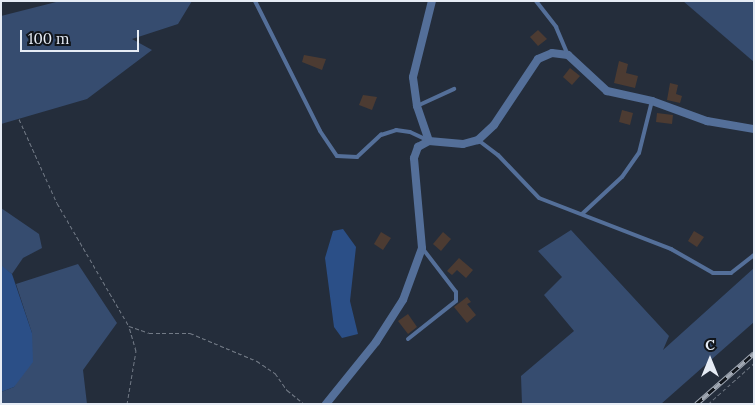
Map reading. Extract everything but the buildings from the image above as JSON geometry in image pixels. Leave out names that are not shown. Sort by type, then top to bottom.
[{"type":"street","points":[[429,141],[417,106],[413,77],[432,1]]},
{"type":"street","points":[[326,404],[376,342],[404,300],[422,248],[414,158],[418,147],[429,141],[463,144],[478,140],[494,125],[538,59],[552,53],[568,55],[608,91],[652,101],[707,121],[754,129]]},
{"type":"lane","points":[[255,1],[320,131],[337,156],[357,157],[381,135],[396,130],[410,132],[429,141]]},
{"type":"lane","points":[[536,1],[556,27],[568,55]]},
{"type":"lane","points":[[417,106],[454,88]]},
{"type":"lane","points":[[582,214],[622,177],[639,152],[652,101]]},
{"type":"lane","points":[[478,140],[498,155],[539,198],[671,249],[713,273],[730,273],[754,255]]},
{"type":"lane","points":[[408,339],[456,301],[456,292],[422,248]]},
{"type":"path","points":[[18,119],[57,203],[129,326],[136,351],[128,404]]},
{"type":"path","points":[[129,326],[149,333],[190,333],[257,361],[275,373],[287,390],[304,404]]},
{"type":"path","points":[[708,404],[754,363]]},
{"type":"shaded area","points":[[60,1],[192,1],[178,24],[132,39],[152,50],[87,99],[1,124],[1,16]]},
{"type":"shaded area","points":[[683,1],[754,1],[754,62]]},
{"type":"shaded area","points":[[1,208],[39,234],[42,248],[23,258],[12,274],[1,266]]},
{"type":"shaded area","points":[[343,229],[356,247],[350,301],[358,334],[342,338],[334,327],[325,258],[333,231]]},
{"type":"shaded area","points":[[571,230],[669,336],[663,350],[754,268],[754,322],[661,404],[522,404],[521,376],[574,331],[544,295],[562,277],[538,251]]},
{"type":"shaded area","points":[[78,264],[117,323],[83,370],[87,404],[1,404],[1,392],[14,387],[32,333],[16,284]]},
{"type":"shaded area","points":[[1,265],[12,274],[32,333],[33,362],[14,387],[1,392]]},
{"type":"railway","points":[[696,404],[754,353]]}]
